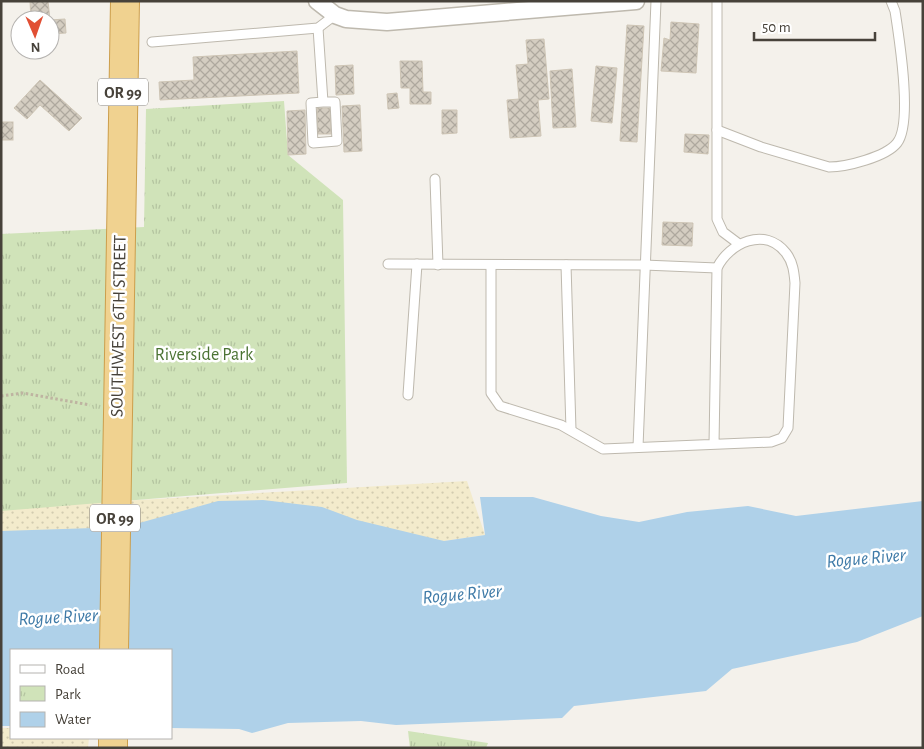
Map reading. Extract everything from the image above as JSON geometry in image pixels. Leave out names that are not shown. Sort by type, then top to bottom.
[{"type":"highway","name":"SOUTHWEST 6TH STREET","points":[[114,649],[125,1]]},
{"type":"street","points":[[318,1],[335,15],[358,21],[387,22],[636,1]]},
{"type":"lane","points":[[638,447],[656,1]]},
{"type":"lane","points":[[717,1],[717,219],[723,232],[739,244]]},
{"type":"lane","points":[[717,130],[761,147],[829,167],[841,167],[873,158],[897,144],[902,129],[905,102],[897,25],[891,1]]},
{"type":"lane","points":[[152,42],[318,28],[335,15]]},
{"type":"lane","points":[[318,28],[323,102]]},
{"type":"lane","points":[[323,102],[335,102],[337,141],[313,143],[311,103],[323,102]]},
{"type":"lane","points":[[435,179],[438,265]]},
{"type":"lane","points":[[491,265],[490,393],[493,400],[500,406],[571,430],[603,449],[772,442],[782,438],[788,428],[796,283],[793,266],[778,245],[767,241],[754,240],[739,244],[722,256],[717,268],[714,444]]},
{"type":"lane","points":[[388,264],[717,268]]},
{"type":"lane","points":[[408,395],[418,264]]},
{"type":"lane","points":[[566,265],[571,430]]},
{"type":"path","points":[[1,396],[23,393],[90,405]]},
{"type":"sand","points":[[467,481],[485,535],[444,541],[125,527],[1,533],[1,508]]},
{"type":"sand","points":[[1,728],[10,728],[10,739],[89,739],[88,748],[1,748]]},
{"type":"green space","name":"Riverside Park","points":[[284,101],[288,155],[343,200],[347,483],[1,511],[1,234],[144,227],[146,109]]},
{"type":"green space","points":[[408,731],[488,743],[486,748],[410,748]]},
{"type":"water","name":"Rogue River","points":[[480,497],[533,497],[601,516],[639,522],[687,512],[748,506],[796,516],[923,501],[923,616],[857,642],[732,669],[706,691],[574,706],[562,718],[396,725],[361,721],[288,723],[252,733],[239,729],[172,728],[172,649],[10,649],[10,726],[1,726],[1,531],[125,527],[218,501],[263,500],[322,507],[357,520],[444,541],[485,535]]},
{"type":"building","points":[[30,1],[48,1],[49,10],[30,10]]},
{"type":"building","points":[[60,19],[65,19],[66,33],[60,33]]},
{"type":"building","points":[[671,22],[699,24],[696,73],[661,71],[664,38],[670,40]]},
{"type":"building","points":[[627,25],[644,26],[637,142],[620,141]]},
{"type":"building","points":[[544,39],[549,99],[538,100],[541,136],[510,138],[507,100],[519,99],[516,65],[528,64],[526,40]]},
{"type":"building","points":[[297,51],[299,93],[160,100],[159,82],[194,80],[193,57]]},
{"type":"building","points":[[400,61],[422,61],[423,92],[431,92],[431,104],[410,104],[410,88],[401,88]]},
{"type":"building","points":[[353,65],[354,94],[336,95],[335,66]]},
{"type":"building","points":[[596,66],[617,68],[612,123],[591,121]]},
{"type":"building","points":[[572,69],[576,127],[553,128],[550,71]]},
{"type":"building","points":[[40,80],[82,118],[69,131],[40,105],[27,119],[14,108]]},
{"type":"building","points":[[397,93],[399,108],[388,109],[387,94]]},
{"type":"building","points":[[360,105],[362,151],[344,152],[342,106]]},
{"type":"building","points":[[317,108],[330,108],[331,134],[318,134]]},
{"type":"building","points":[[305,110],[306,154],[288,155],[287,111]]},
{"type":"building","points":[[442,110],[457,110],[457,133],[442,134]]},
{"type":"building","points":[[1,122],[13,122],[13,140],[1,140]]},
{"type":"building","points":[[685,134],[709,135],[708,154],[684,152]]},
{"type":"building","points":[[663,222],[693,223],[692,246],[662,245]]}]
